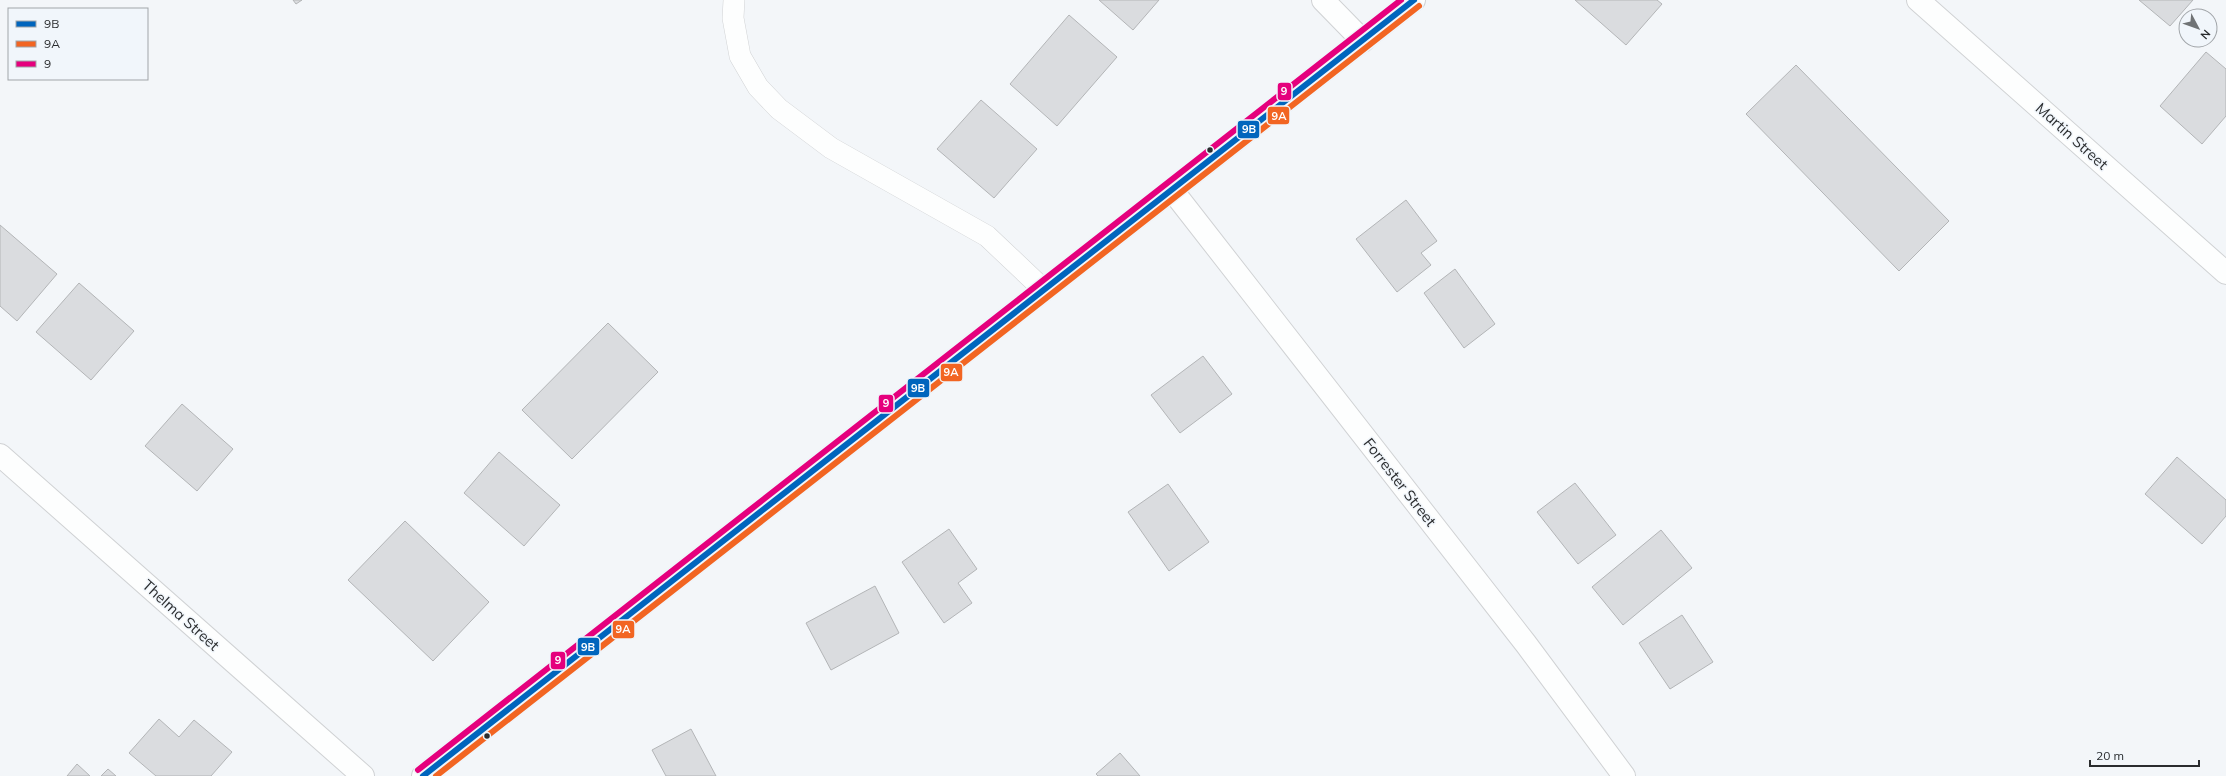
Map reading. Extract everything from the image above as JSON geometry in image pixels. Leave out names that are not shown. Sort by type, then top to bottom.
[{"type":"street","points":[[1322,0],[1363,41]]},
{"type":"street","points":[[423,776],[1414,0]]},
{"type":"street","name":"Martin Street","points":[[1918,0],[2226,273]]},
{"type":"street","name":"Forrester Street","points":[[1172,190],[1526,644],[1624,776]]},
{"type":"street","name":"Thelma Street","points":[[0,455],[363,776]]},
{"type":"lane","points":[[734,0],[733,18],[740,56],[758,87],[779,109],[831,148],[987,236],[1044,290]]},
{"type":"building","points":[[293,0],[302,0],[296,4]]},
{"type":"building","points":[[1099,0],[1159,0],[1133,30]]},
{"type":"building","points":[[1575,0],[1657,0],[1662,4],[1626,45]]},
{"type":"building","points":[[2139,0],[2193,0],[2186,8],[2178,8],[2178,17],[2170,26]]},
{"type":"building","points":[[1069,15],[1117,57],[1057,126],[1010,84]]},
{"type":"building","points":[[2206,52],[2226,69],[2226,116],[2202,144],[2160,106]]},
{"type":"building","points":[[1796,65],[1949,221],[1899,271],[1746,114]]},
{"type":"building","points":[[981,100],[1037,149],[994,198],[937,149]]},
{"type":"building","points":[[1406,200],[1437,241],[1421,253],[1431,265],[1397,292],[1356,239]]},
{"type":"building","points":[[0,225],[57,274],[17,321],[0,306]]},
{"type":"building","points":[[1455,269],[1495,324],[1464,348],[1424,293]]},
{"type":"building","points":[[79,283],[134,331],[91,380],[36,332]]},
{"type":"building","points":[[608,323],[658,372],[572,459],[522,410]]},
{"type":"building","points":[[1203,356],[1232,394],[1180,433],[1151,395]]},
{"type":"building","points":[[182,404],[233,449],[197,491],[145,446]]},
{"type":"building","points":[[499,452],[560,505],[524,546],[464,493]]},
{"type":"building","points":[[2177,457],[2226,500],[2226,516],[2202,544],[2145,494]]},
{"type":"building","points":[[1575,483],[1616,535],[1578,564],[1537,512]]},
{"type":"building","points":[[1168,484],[1209,542],[1169,571],[1128,512]]},
{"type":"building","points":[[405,521],[489,602],[433,661],[348,580]]},
{"type":"building","points":[[949,529],[977,569],[958,583],[972,603],[944,623],[902,562]]},
{"type":"building","points":[[1661,530],[1692,568],[1623,625],[1592,587]]},
{"type":"building","points":[[875,586],[899,633],[831,670],[806,623]]},
{"type":"building","points":[[1682,615],[1713,662],[1670,689],[1639,643]]},
{"type":"building","points":[[159,719],[179,737],[194,720],[232,752],[211,776],[156,776],[129,753]]},
{"type":"building","points":[[691,729],[716,776],[666,776],[652,750]]},
{"type":"building","points":[[1120,753],[1140,776],[1098,776],[1096,774]]},
{"type":"building","points":[[77,764],[90,776],[67,776]]},
{"type":"building","points":[[108,769],[116,776],[101,776]]},
{"type":"transit line","name":"9","points":[[418,770],[1401,0]]},
{"type":"transit line","name":"9B","points":[[423,776],[1414,0]]},
{"type":"transit line","name":"9A","points":[[436,776],[1419,6]]}]
